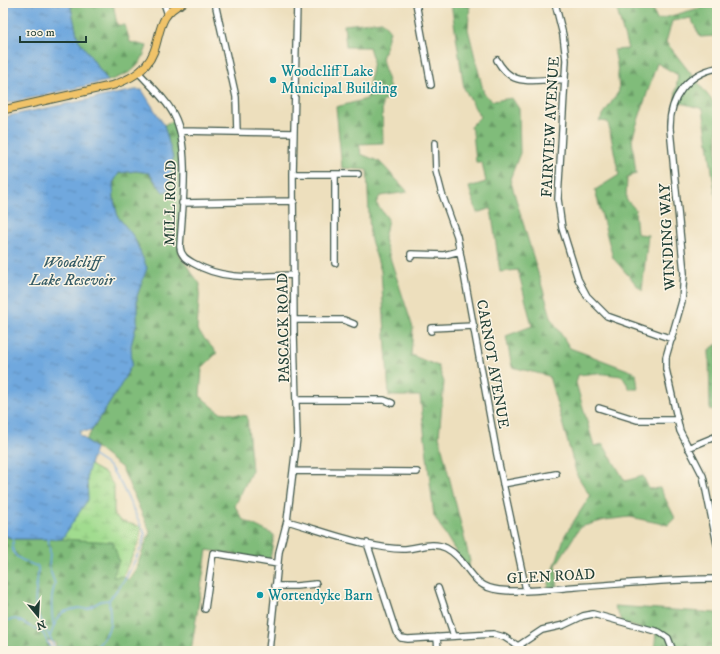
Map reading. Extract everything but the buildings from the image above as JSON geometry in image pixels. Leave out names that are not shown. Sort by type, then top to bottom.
[{"type":"main road","points":[[3,110],[114,85],[139,73],[151,58],[167,12],[183,3]]},
{"type":"street","points":[[164,3],[167,12]]},
{"type":"street","points":[[215,3],[236,97],[237,132]]},
{"type":"street","name":"PASCACK ROAD","points":[[269,651],[275,586],[287,521],[297,438],[293,174],[297,3]]},
{"type":"street","points":[[416,3],[431,85]]},
{"type":"street","name":"FAIRVIEW AVENUE","points":[[555,3],[565,47],[565,80],[558,199],[562,228],[578,279],[590,299],[607,316],[672,339]]},
{"type":"street","points":[[497,60],[507,73],[516,79],[528,82],[565,80]]},
{"type":"street","name":"WINDING WAY","points":[[717,68],[702,72],[689,80],[679,93],[671,113],[670,128],[684,273],[682,301],[666,357],[666,370],[677,420],[688,448],[703,476],[717,544]]},
{"type":"street","name":"MILL ROAD","points":[[139,73],[168,105],[180,132],[183,151],[180,247],[185,258],[211,272],[230,277],[294,275]]},
{"type":"street","points":[[180,132],[294,133]]},
{"type":"street","name":"CARNOT AVENUE","points":[[435,143],[435,161],[438,183],[454,223],[503,484],[526,590]]},
{"type":"street","points":[[293,174],[358,174]]},
{"type":"street","points":[[335,174],[335,263]]},
{"type":"street","points":[[182,203],[294,201]]},
{"type":"street","points":[[411,256],[411,254],[444,255],[460,251]]},
{"type":"street","points":[[295,320],[344,320],[354,324]]},
{"type":"street","points":[[431,331],[431,328],[474,326]]},
{"type":"street","points":[[296,400],[384,400],[392,403]]},
{"type":"street","points":[[599,408],[637,420],[677,420]]},
{"type":"street","points":[[688,448],[717,436]]},
{"type":"street","points":[[294,471],[417,472]]},
{"type":"street","points":[[503,484],[556,474]]},
{"type":"street","name":"GLEN ROAD","points":[[287,521],[393,549],[413,548],[429,545],[440,546],[450,550],[471,576],[487,587],[501,591],[668,580],[717,579]]},
{"type":"street","points":[[367,543],[398,635],[408,639],[493,634],[504,637],[525,651]]},
{"type":"street","points":[[205,609],[213,553],[278,564]]},
{"type":"street","points":[[275,586],[316,584]]},
{"type":"street","points":[[438,588],[454,636]]},
{"type":"street","points":[[518,646],[542,630],[564,625],[583,616],[593,614],[659,632],[668,638],[673,651]]},
{"type":"street","points":[[437,637],[438,651]]},
{"type":"green space","points":[[70,3],[113,3],[117,25],[125,25],[130,42],[147,46],[141,61],[133,70],[108,81],[78,39]]},
{"type":"green space","points":[[451,3],[470,3],[468,29],[484,94],[493,101],[512,98],[519,109],[520,153],[510,179],[552,320],[570,348],[636,373],[638,389],[630,389],[622,376],[596,373],[578,375],[576,383],[594,446],[603,444],[625,481],[643,476],[649,489],[660,488],[675,518],[668,525],[630,517],[605,520],[580,527],[556,565],[558,589],[547,589],[565,535],[590,496],[577,475],[549,376],[512,367],[506,336],[532,326],[518,270],[500,272],[491,208],[477,213],[469,187],[486,182],[482,162],[476,162],[473,132],[470,127],[480,117],[464,88]]},
{"type":"green space","points":[[615,3],[650,3],[657,20],[717,3],[717,36],[700,37],[691,18],[672,21],[666,42],[717,107],[717,206],[703,109],[681,103],[675,99],[678,75],[657,63],[632,139],[636,174],[627,177],[626,199],[635,209],[637,234],[648,235],[642,291],[613,258],[595,190],[619,175],[608,122],[599,121],[619,91],[617,64],[614,50],[628,49]]},
{"type":"green space","points":[[382,21],[390,31],[382,59],[391,93],[382,103],[383,143],[359,144],[361,154],[380,162],[408,192],[380,196],[376,203],[388,219],[384,239],[413,328],[411,355],[438,366],[444,382],[439,436],[470,561],[467,570],[434,516],[420,396],[389,396],[381,271],[370,237],[367,170],[342,168],[336,107],[367,99],[373,60],[369,47],[346,47],[344,25]]},
{"type":"green space","points":[[175,120],[182,154],[179,255],[200,284],[197,330],[217,353],[202,368],[200,396],[219,412],[247,416],[252,470],[235,506],[242,519],[274,535],[270,560],[207,550],[191,651],[57,651],[55,642],[47,640],[49,651],[3,651],[3,535],[12,539],[62,539],[113,542],[119,561],[113,577],[123,576],[128,580],[134,573],[150,532],[122,468],[86,440],[118,390],[132,364],[131,346],[137,322],[137,296],[147,268],[134,237],[118,217],[114,201],[113,183],[119,173],[136,171],[149,173],[156,184],[173,158],[164,125]]},
{"type":"green space","points":[[717,344],[717,412],[710,409],[709,350]]},
{"type":"green space","points":[[3,438],[72,451],[93,467],[106,474],[114,486],[114,515],[121,521],[141,527],[140,539],[123,576],[113,577],[119,561],[113,542],[62,539],[13,539],[3,535]]},
{"type":"green space","points":[[614,606],[717,613],[717,651],[654,651],[656,633],[623,623]]},
{"type":"water","points":[[3,3],[70,3],[78,39],[108,81],[3,104]]},
{"type":"water","name":"Woodcliff Lake Resevoir","points":[[135,90],[142,90],[164,125],[173,158],[168,191],[163,192],[149,173],[136,171],[119,173],[113,183],[114,201],[118,217],[134,237],[147,268],[137,296],[137,322],[131,346],[132,364],[118,390],[91,431],[80,431],[80,435],[95,448],[87,475],[88,499],[62,539],[13,539],[3,535],[3,117]]},
{"type":"waterway","points":[[54,651],[54,648],[85,650],[94,648],[101,642],[107,634],[110,625],[109,600],[126,578],[142,546],[145,534],[121,484],[110,467],[92,455]]},
{"type":"waterway","points":[[48,537],[50,552],[49,567],[55,584],[52,595],[52,616],[54,627]]},
{"type":"waterway","points":[[14,538],[12,545],[15,555],[18,558],[38,567],[35,603],[40,619],[54,648]]},
{"type":"waterway","points":[[50,636],[57,619],[63,612],[78,608],[87,609],[101,601],[109,600]]},
{"type":"waterway","points":[[3,621],[16,619],[43,633],[52,651]]},
{"type":"place","name":"Woodcliff Lake Municipal Building","points":[[273,80]]},
{"type":"place","name":"Wortendyke Barn","points":[[260,595]]}]
